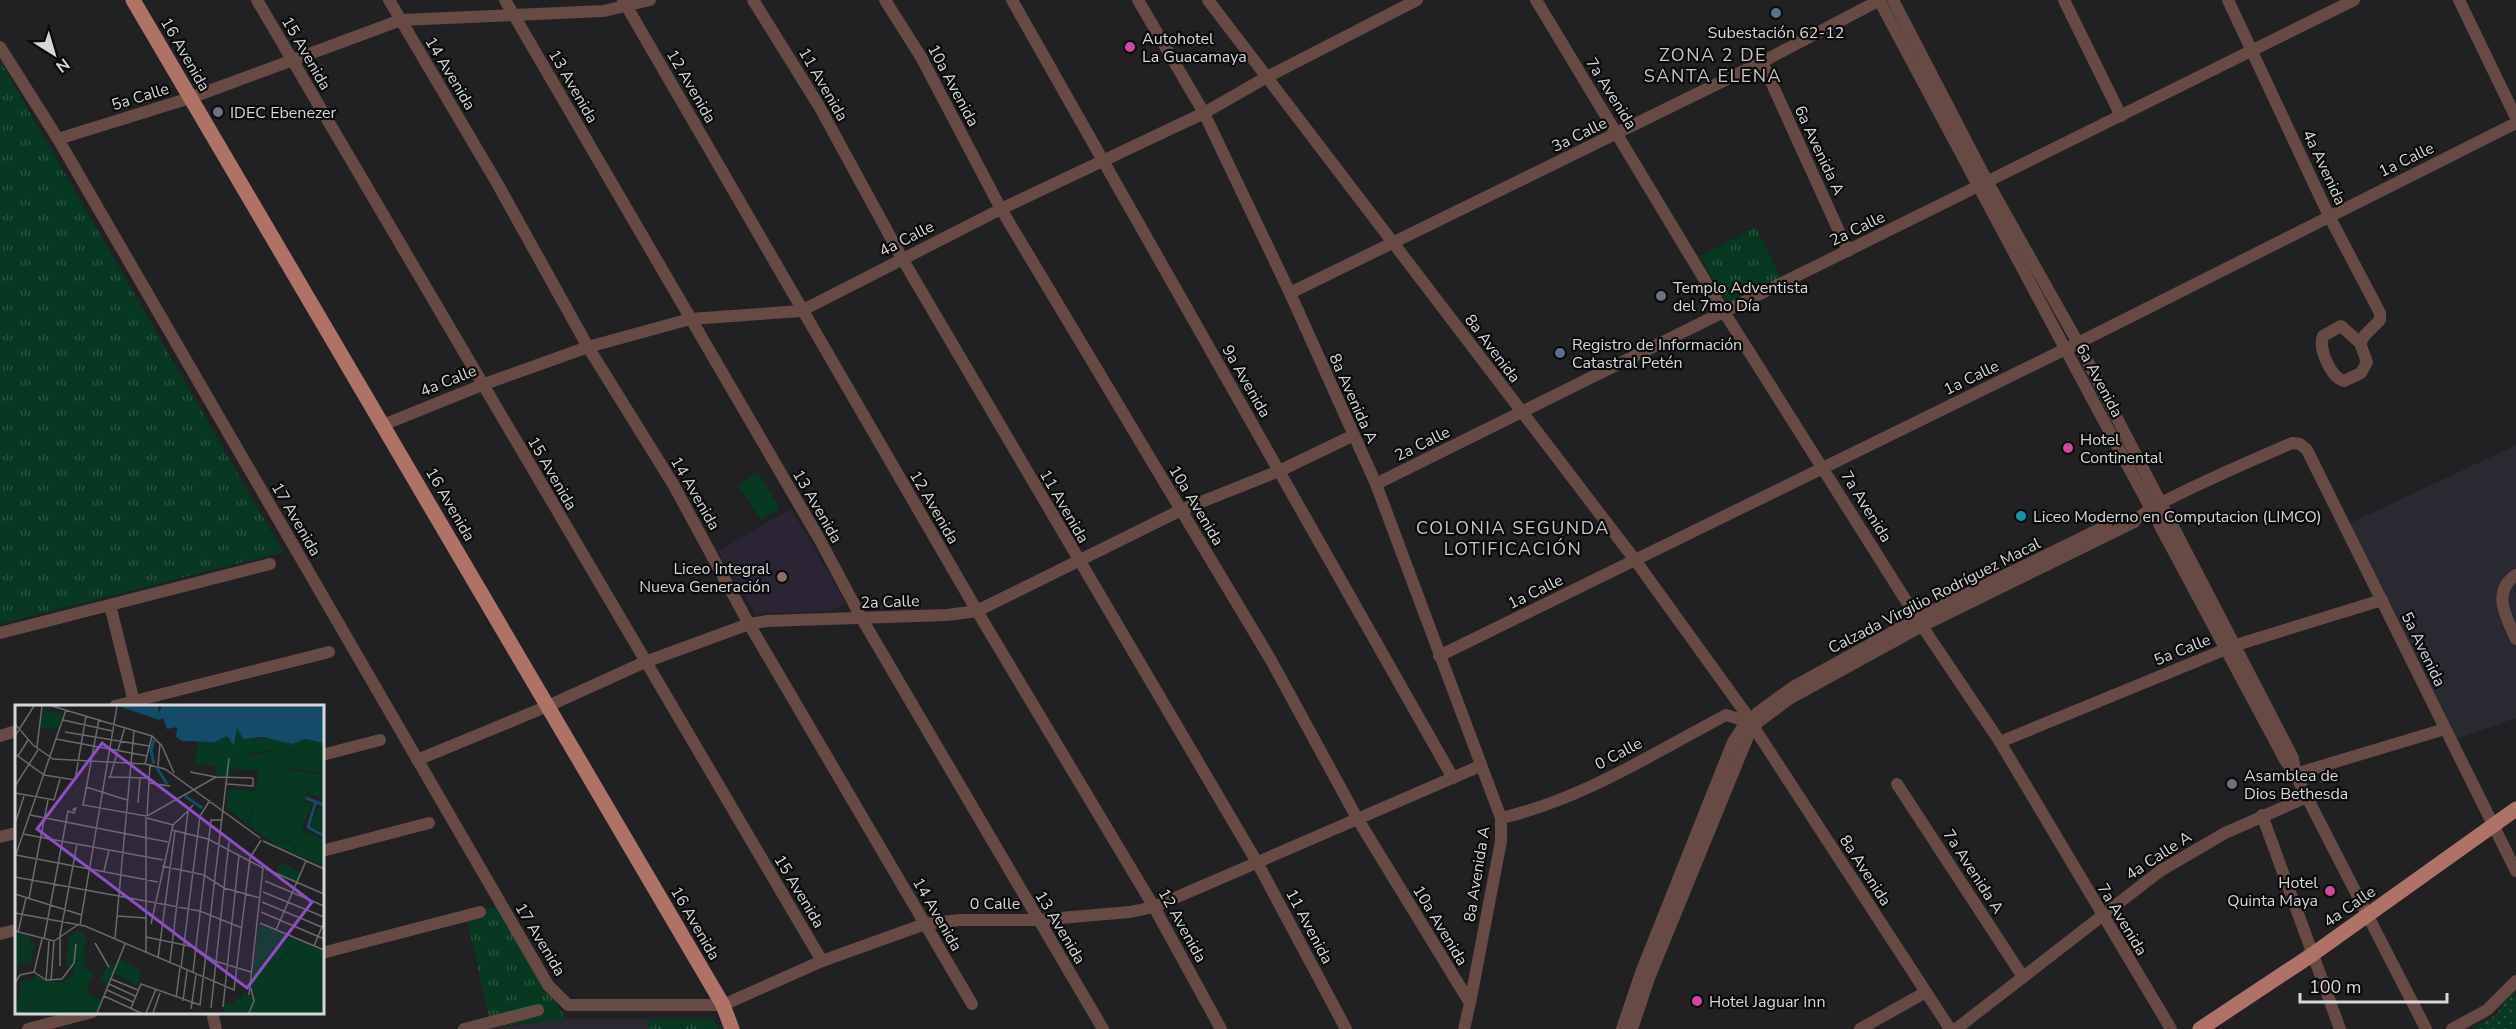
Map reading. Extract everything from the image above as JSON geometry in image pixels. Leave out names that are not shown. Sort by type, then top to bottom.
[{"type":"main road","name":"16 Avenida","points":[[133,0],[723,1005],[732,1029]]},
{"type":"main road","name":"4a Calle","points":[[2200,1029],[2313,954],[2516,809]]},
{"type":"street","name":"15 Avenida","points":[[257,0],[822,961]]},
{"type":"street","name":"14 Avenida","points":[[389,0],[497,183],[588,348],[673,484],[750,624],[972,1004]]},
{"type":"street","name":"13 Avenida","points":[[505,0],[821,542],[862,619],[1103,1029]]},
{"type":"street","name":"5a Calle","points":[[58,139],[190,98],[401,20],[603,10],[625,3],[650,0]]},
{"type":"street","name":"11 Avenida","points":[[753,0],[819,106],[903,260],[1258,864],[1346,1029]]},
{"type":"street","name":"10a Avenida","points":[[885,0],[921,57],[1001,209],[1272,662],[1357,818],[1470,1003]]},
{"type":"street","name":"9a Avenida","points":[[1012,0],[1453,778]]},
{"type":"street","name":"8a Avenida A","points":[[1138,0],[1204,113],[1290,293],[1376,484],[1501,818],[1501,841],[1470,1003]]},
{"type":"street","name":"8a Avenida","points":[[1208,0],[1635,560],[1751,723],[1950,1029]]},
{"type":"street","name":"4a Calle","points":[[383,425],[482,385],[588,348],[690,319],[801,310],[1001,209],[1204,113],[1267,77],[1417,0]]},
{"type":"street","name":"7a Avenida","points":[[1536,0],[1724,312],[1920,622],[2000,741],[2101,915],[2171,1029]]},
{"type":"street","name":"3a Calle","points":[[1290,293],[1762,62],[1879,0]]},
{"type":"street","name":"6a Avenida","points":[[1879,0],[1982,184],[2078,343],[2156,507]]},
{"type":"street","name":"6a Avenida","points":[[1893,0],[1982,184],[2066,349],[2156,507],[2426,1029]]},
{"type":"street","points":[[2064,0],[2121,116]]},
{"type":"street","name":"4a Avenida","points":[[2228,0],[2330,216],[2381,317],[2360,343]]},
{"type":"street","name":"2a Calle","points":[[1376,484],[2354,0]]},
{"type":"street","points":[[2458,0],[2516,118]]},
{"type":"street","name":"12 Avenida","points":[[625,3],[977,611],[1154,907],[1221,1029]]},
{"type":"street","name":"17 Avenida","points":[[0,47],[58,139],[548,985],[568,1005]]},
{"type":"street","name":"6a Avenida A","points":[[1762,62],[1848,251]]},
{"type":"street","name":"1a Calle","points":[[1439,656],[2066,349],[2516,123]]},
{"type":"street","points":[[2341,326],[2360,343],[2367,362],[2365,369],[2351,378],[2340,380],[2334,374],[2321,347],[2323,336],[2341,326]]},
{"type":"street","name":"2a Calle","points":[[417,760],[548,706],[645,662],[750,624],[977,611],[1079,563],[1181,510],[1279,471],[1353,436]]},
{"type":"street","name":"Calzada Virgilio Rodríguez Macal","points":[[1622,1029],[1641,970],[1733,742],[1778,696],[2131,514],[2137,516],[2292,443],[2301,444]]},
{"type":"street","name":"5a Avenida","points":[[2301,444],[2307,450],[2516,871]]},
{"type":"street","points":[[0,633],[270,564]]},
{"type":"street","points":[[2516,574],[2507,581],[2501,601],[2516,639]]},
{"type":"street","name":"5a Calle","points":[[2000,741],[2230,647],[2382,600]]},
{"type":"street","points":[[110,605],[135,704],[329,652]]},
{"type":"street","name":"0 Calle","points":[[1501,818],[1528,812],[1582,790],[1726,715],[1751,723]]},
{"type":"street","name":"Calzada Virgilio Rodríguez Macal","points":[[1632,1029],[1649,978],[1751,723]]},
{"type":"street","points":[[2295,774],[2445,729]]},
{"type":"street","points":[[0,736],[15,732]]},
{"type":"street","points":[[324,754],[380,740]]},
{"type":"street","name":"0 Calle","points":[[568,1005],[723,1005],[822,961],[925,924],[960,920],[1037,920],[1130,912],[1154,907],[1258,864],[1357,818],[1480,766]]},
{"type":"street","name":"7a Avenida A","points":[[1897,783],[2023,977]]},
{"type":"street","name":"4a Calle A","points":[[1956,1029],[2101,915],[2192,850],[2262,815],[2307,797]]},
{"type":"street","points":[[2262,815],[2340,1029]]},
{"type":"street","points":[[324,850],[429,824]]},
{"type":"street","points":[[0,837],[15,833]]},
{"type":"street","points":[[324,952],[480,912]]},
{"type":"street","points":[[0,934],[15,930]]},
{"type":"street","points":[[2452,1029],[2487,1010],[2516,981]]},
{"type":"street","points":[[1860,1029],[1926,992]]},
{"type":"street","points":[[1464,1029],[1470,1003]]},
{"type":"street","points":[[464,1029],[538,1010]]},
{"type":"street","points":[[28,1029],[84,1014]]},
{"type":"street","points":[[212,1014],[216,1029]]},
{"type":"shaded area","points":[[2516,445],[2516,718],[2455,739],[2348,524]]},
{"type":"shaded area","name":"Liceo Integral Nueva Generación","points":[[791,509],[846,603],[830,611],[755,614],[718,551]]},
{"type":"shaded area","points":[[566,1019],[647,1019],[648,1029],[484,1029]]},
{"type":"green space","points":[[0,61],[283,552],[0,624]]},
{"type":"green space","points":[[1756,227],[1781,278],[1730,302],[1725,299],[1700,256]]},
{"type":"green space","points":[[758,472],[780,508],[761,520],[738,485]]},
{"type":"green space","points":[[498,907],[566,1019],[491,1027],[466,914]]},
{"type":"green space","points":[[2513,990],[2516,998],[2516,1029],[2470,1029],[2496,1015]]},
{"type":"green space","points":[[647,1019],[714,1019],[718,1029],[648,1029]]},
{"type":"place","name":"Subestación 62-12","points":[[1776,13]]},
{"type":"place","name":"Autohotel La Guacamaya","points":[[1130,47]]},
{"type":"place","name":"IDEC Ebenezer","points":[[218,112]]},
{"type":"place","name":"Templo Adventista del 7mo Día","points":[[1661,296]]},
{"type":"place","name":"Registro de Información Catastral Petén","points":[[1560,353]]},
{"type":"place","name":"Hotel Continental","points":[[2068,448]]},
{"type":"place","name":"Liceo Moderno en Computacion (LIMCO)","points":[[2021,516]]},
{"type":"place","name":"Liceo Integral Nueva Generación","points":[[782,577]]},
{"type":"place","name":"Asamblea de Dios Bethesda","points":[[2232,784]]},
{"type":"place","name":"Hotel Quinta Maya","points":[[2330,891]]},
{"type":"place","name":"Hotel Jaguar Inn","points":[[1697,1001]]},
{"type":"district","name":"ZONA 2 DE SANTA ELENA","points":[[1713,65]]},
{"type":"district","name":"COLONIA SEGUNDA LOTIFICACIÓN","points":[[1513,538]]}]
